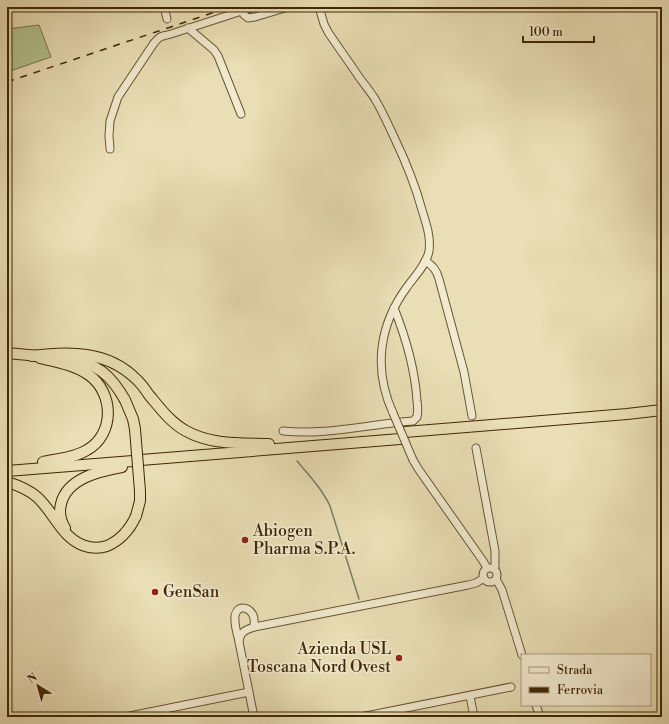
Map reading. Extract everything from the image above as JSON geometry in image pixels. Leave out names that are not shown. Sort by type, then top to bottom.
[{"type":"highway","points":[[7,353],[73,359],[90,364],[109,376],[125,400],[133,419],[140,500],[136,516],[129,529],[122,537],[105,546],[98,548],[88,547],[71,538],[38,498],[24,489],[7,482]]},
{"type":"highway","points":[[32,356],[75,353],[88,354],[102,358],[119,366],[130,374],[140,383],[169,418],[185,431],[219,442],[269,444]]},
{"type":"highway","points":[[32,356],[70,365],[91,376],[100,386],[108,403],[106,428],[99,440],[94,445],[82,453],[43,462]]},
{"type":"highway","points":[[7,471],[403,436],[662,410]]},
{"type":"highway","points":[[7,466],[43,462],[137,460],[269,444],[403,436],[662,416]]},
{"type":"highway","points":[[71,538],[61,521],[60,510],[63,497],[70,486],[86,477],[111,470],[137,460]]},
{"type":"street","points":[[164,7],[167,19]]},
{"type":"street","points":[[110,149],[110,121],[119,95],[158,37],[163,35],[167,36],[254,7]]},
{"type":"street","points":[[244,16],[248,18],[255,18],[288,7]]},
{"type":"street","points":[[319,7],[328,32],[374,97],[400,148],[414,181],[429,237],[429,252],[425,261],[394,308],[384,335],[381,361],[383,386],[386,398],[413,460],[419,470],[482,559],[490,568],[497,572],[496,579],[502,590],[522,654]]},
{"type":"street","points":[[188,28],[214,50],[218,56],[241,114]]},
{"type":"street","points":[[425,261],[432,266],[440,279],[464,372],[472,416]]},
{"type":"street","points":[[283,431],[304,432],[352,428],[413,421],[417,417],[416,380],[400,322],[394,308]]},
{"type":"street","points":[[476,448],[495,551],[495,566],[484,571],[484,578]]},
{"type":"street","points":[[482,559],[490,557],[495,551]]},
{"type":"street","points":[[484,578],[490,582],[496,579]]},
{"type":"street","points":[[239,642],[241,634],[245,630],[251,628],[468,585],[476,583],[484,578]]},
{"type":"street","points":[[251,628],[254,620],[253,615],[246,608],[238,609],[235,614],[236,632],[254,717]]},
{"type":"street","points":[[235,619],[251,628]]},
{"type":"street","points":[[361,717],[511,687]]},
{"type":"street","points":[[125,717],[249,692]]},
{"type":"street","points":[[470,696],[474,717]]},
{"type":"street","points":[[536,706],[540,717]]},
{"type":"green space","points":[[39,25],[51,57],[7,72],[7,29]]},
{"type":"waterway","points":[[297,461],[311,477],[330,506],[359,599]]},
{"type":"railway","points":[[7,82],[230,7]]},
{"type":"place","name":"Abiogen Pharma S.P.A.","points":[[245,540]]},
{"type":"place","name":"GenSan","points":[[155,592]]},
{"type":"place","name":"Azienda USL Toscana Nord Ovest","points":[[399,658]]}]
